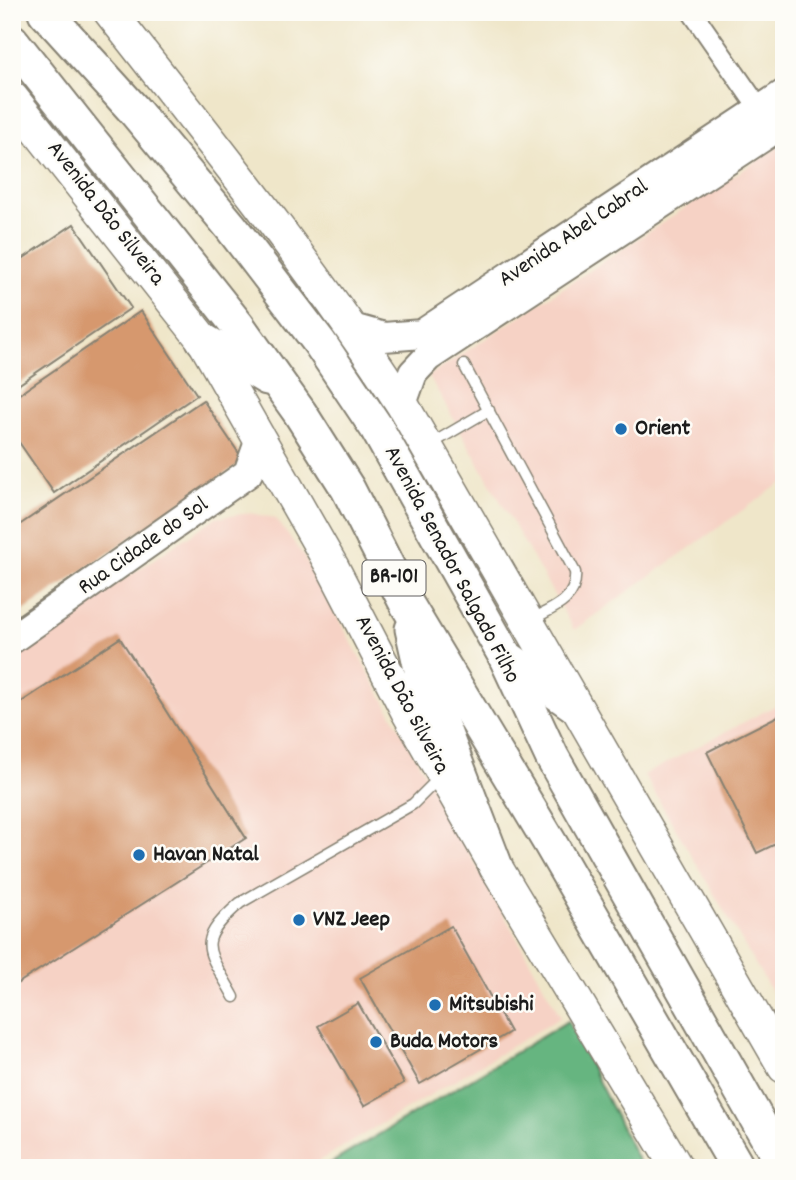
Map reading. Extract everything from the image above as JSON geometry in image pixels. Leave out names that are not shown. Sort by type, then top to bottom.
[{"type":"highway","name":"Avenida Senador Salgado Filho","points":[[45,12],[133,108],[232,227],[319,342],[414,492],[505,656],[552,757],[784,1167]]},
{"type":"highway","name":"BR-101","points":[[12,41],[159,223],[280,385],[348,489],[406,603],[550,843],[738,1168]]},
{"type":"highway","points":[[204,340],[280,385]]},
{"type":"highway","points":[[406,603],[422,674],[496,867]]},
{"type":"highway","points":[[505,656],[574,705]]},
{"type":"main road","name":"Avenida Senador Salgado Filho","points":[[110,12],[153,64],[352,328],[402,404],[784,1067]]},
{"type":"main road","name":"Avenida Abel Cabral","points":[[402,404],[413,373],[428,357],[773,121],[784,94]]},
{"type":"main road","name":"Avenida Dão Silveira","points":[[12,98],[204,340],[333,568],[496,867],[677,1168]]},
{"type":"main road","name":"Avenida Abel Cabral","points":[[352,328],[384,338],[422,334],[773,121]]},
{"type":"main road","name":"Rua Cidade do Sol","points":[[12,639],[248,473],[260,442]]},
{"type":"street","points":[[692,12],[773,121]]},
{"type":"lane","points":[[464,365],[575,572],[574,587],[566,601],[527,622]]},
{"type":"lane","points":[[427,446],[489,410]]},
{"type":"lane","points":[[234,997],[208,946],[209,936],[228,913],[240,903],[413,804],[428,785],[443,774]]},
{"type":"shaded area","name":"Orient","points":[[784,143],[784,481],[574,630],[429,376]]},
{"type":"shaded area","points":[[250,513],[275,518],[301,552],[561,1017],[307,1168],[12,1168],[12,655],[215,518]]},
{"type":"shaded area","points":[[784,701],[784,1013],[644,775]]},
{"type":"green space","points":[[568,1021],[642,1168],[323,1168]]},
{"type":"building","points":[[74,224],[131,308],[12,389],[12,266]]},
{"type":"building","points":[[141,311],[197,395],[54,493],[12,432],[12,399]]},
{"type":"building","points":[[203,400],[244,461],[12,619],[12,530]]},
{"type":"building","points":[[120,638],[246,838],[12,987],[12,708]]},
{"type":"building","points":[[784,713],[784,840],[757,853],[707,752]]},
{"type":"building","name":"Mitsubishi","points":[[451,926],[510,1032],[420,1084],[360,978]]},
{"type":"building","points":[[358,1003],[404,1083],[364,1106],[318,1026]]},
{"type":"place","name":"Orient","points":[[621,429]]},
{"type":"place","name":"Havan Natal","points":[[139,855]]},
{"type":"place","name":"VNZ Jeep","points":[[299,920]]},
{"type":"place","name":"Mitsubishi","points":[[435,1005]]},
{"type":"place","name":"Buda Motors","points":[[376,1042]]}]
